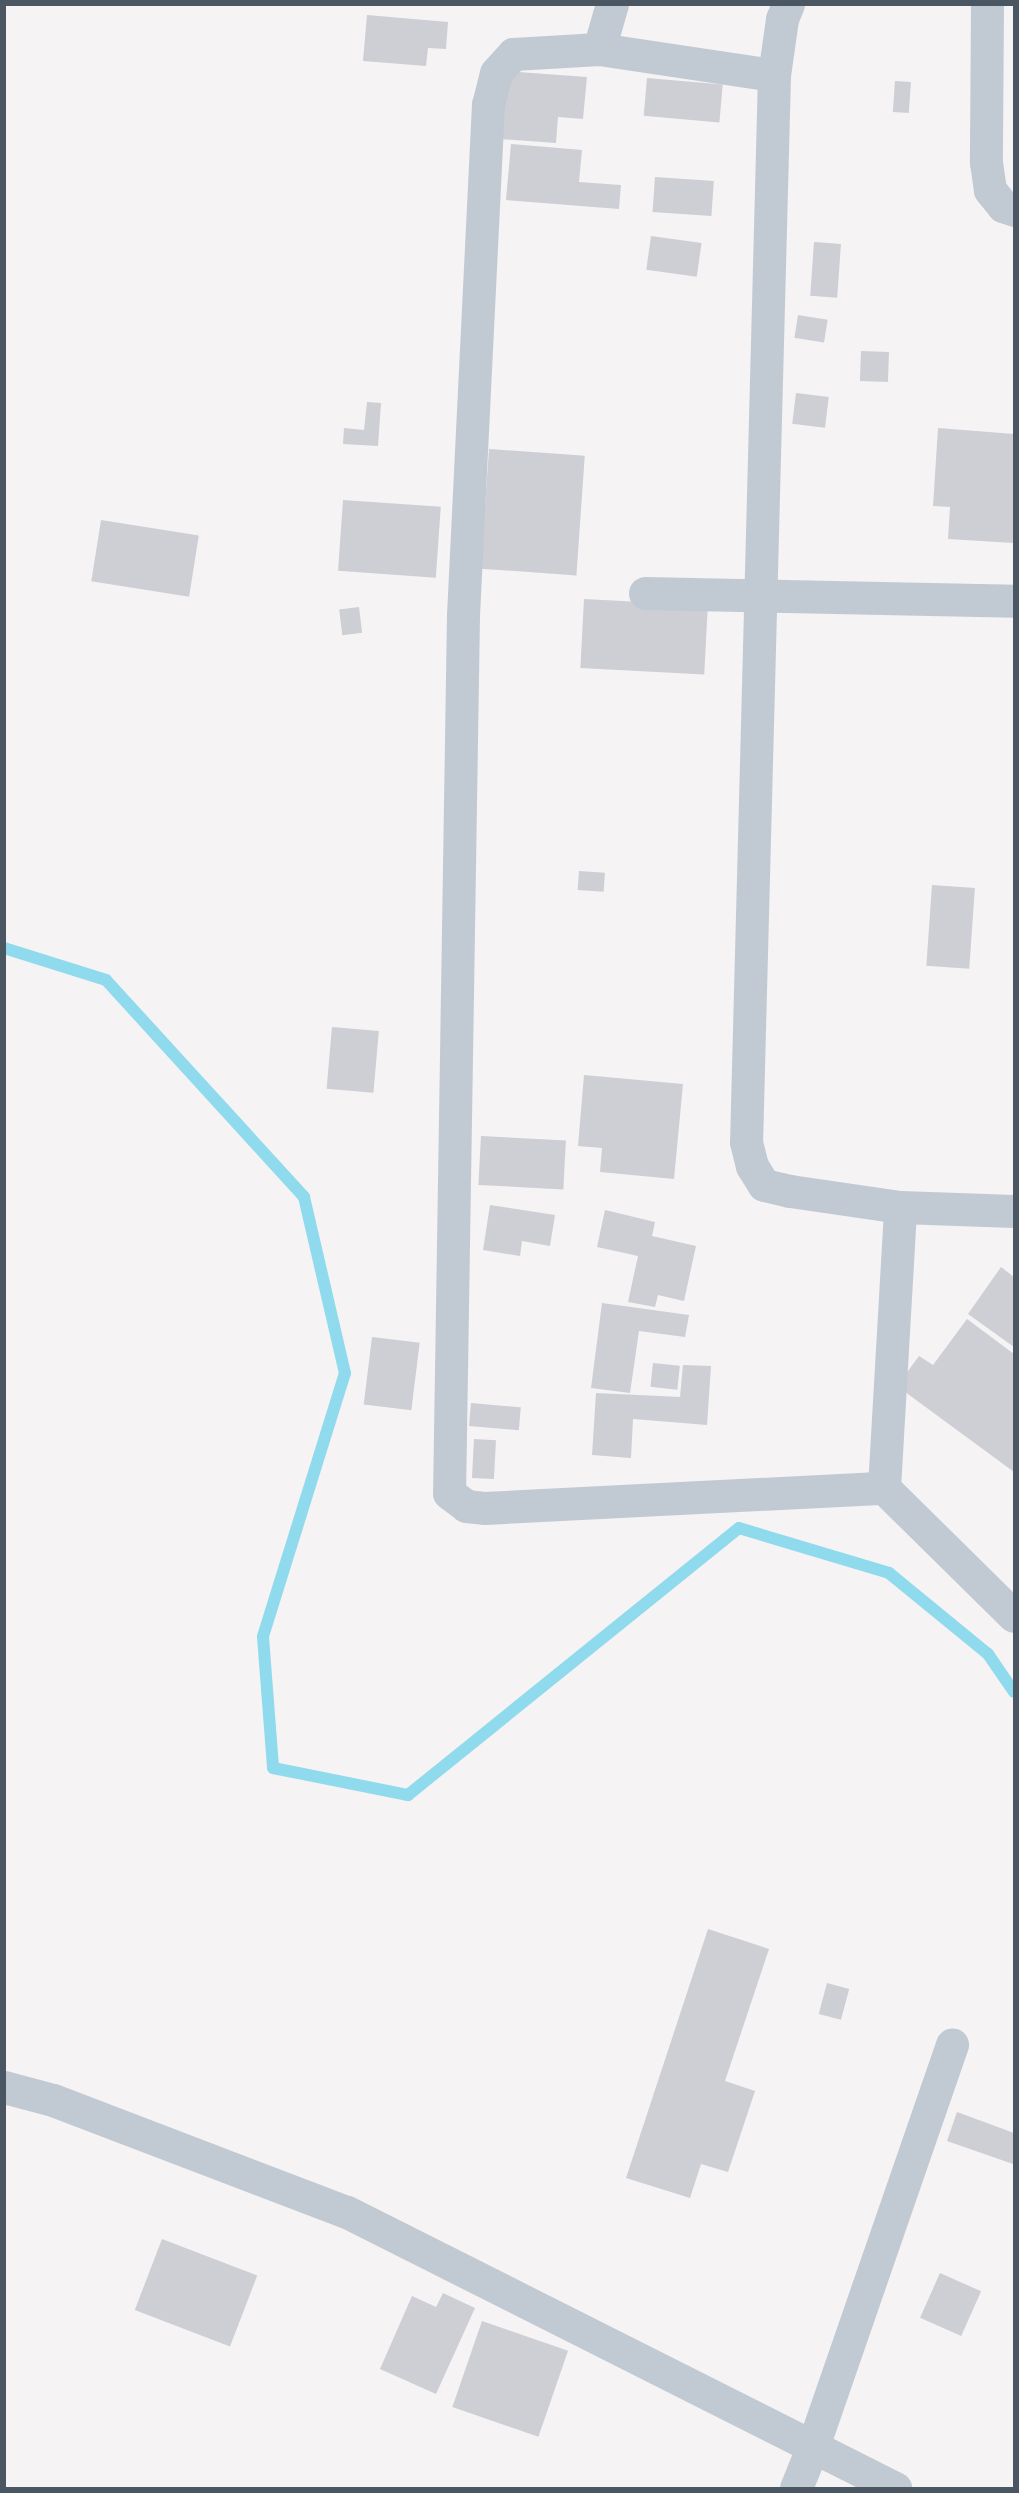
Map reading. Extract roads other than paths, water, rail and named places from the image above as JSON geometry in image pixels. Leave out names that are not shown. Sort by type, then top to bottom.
[{"type":"street","points":[[599,49],[612,4]]},
{"type":"street","points":[[788,4],[782,19],[774,75],[748,1150],[752,1166],[764,1185],[789,1191],[900,1207],[1014,1211]]},
{"type":"street","points":[[987,4],[986,162],[988,180],[990,190],[1004,206],[1014,210]]},
{"type":"street","points":[[774,75],[599,49],[513,54],[496,73],[488,104],[463,615],[449,1493],[466,1506],[484,1508],[884,1488],[1014,1616]]},
{"type":"street","points":[[645,593],[1014,601]]},
{"type":"street","points":[[884,1488],[900,1207]]},
{"type":"street","points":[[796,2488],[813,2446],[952,2044]]},
{"type":"street","points":[[4,2087],[53,2100],[347,2212],[895,2488]]},
{"type":"waterway","points":[[4,948],[106,980],[304,1197],[345,1373],[263,1637],[273,1768],[408,1795],[739,1528],[889,1573],[988,1654],[1014,1692]]}]
